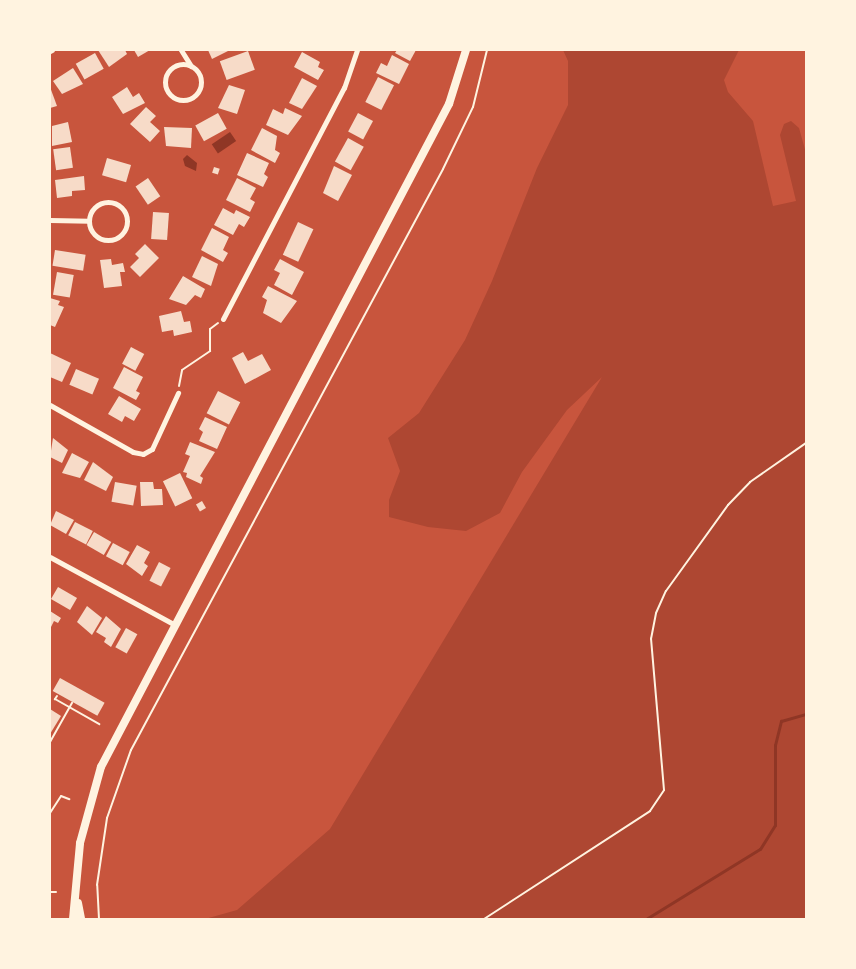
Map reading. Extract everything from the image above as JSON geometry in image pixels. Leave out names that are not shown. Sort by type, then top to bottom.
[{"type":"street","points":[[181,50],[200,80],[197,93],[186,100],[172,97],[166,88],[167,73],[177,65],[191,66]]},
{"type":"street","points":[[223,319],[344,88],[358,50]]},
{"type":"street","points":[[73,919],[80,843],[92,792],[118,731],[449,104],[466,50]]},
{"type":"street","points":[[109,202],[124,211],[127,225],[120,236],[104,240],[92,231],[89,221],[96,206],[109,202]]},
{"type":"street","points":[[50,220],[89,221]]},
{"type":"street","points":[[50,405],[132,452],[143,454],[152,449],[178,393]]},
{"type":"street","points":[[50,557],[175,625]]},
{"type":"street","points":[[76,896],[81,919]]},
{"type":"path","points":[[99,919],[97,885],[106,818],[131,750],[442,169],[473,107],[487,50]]},
{"type":"path","points":[[178,393],[182,370],[210,351],[210,329],[223,319]]},
{"type":"path","points":[[484,919],[650,811],[664,790],[651,639],[656,613],[666,592],[728,505],[750,482],[806,442]]},
{"type":"path","points":[[57,696],[55,699],[64,702],[99,724]]},
{"type":"path","points":[[50,741],[72,703]]},
{"type":"path","points":[[50,814],[61,796],[69,799]]},
{"type":"path","points":[[50,892],[56,892]]},
{"type":"shaded area","points":[[563,50],[739,50],[724,80],[728,92],[753,121],[773,206],[796,201],[780,135],[784,124],[791,121],[799,128],[806,153],[806,919],[205,919],[237,910],[330,829],[602,377],[567,410],[522,472],[500,513],[466,531],[428,527],[389,517],[389,500],[400,471],[388,438],[419,413],[465,340],[492,281],[537,168],[568,105],[568,61]]},
{"type":"shaded area","points":[[230,132],[236,141],[218,153],[212,144]]},
{"type":"shaded area","points":[[187,155],[197,163],[196,171],[185,166],[183,159]]},
{"type":"building","points":[[98,50],[125,50],[127,54],[109,67]]},
{"type":"building","points":[[134,50],[150,50],[138,57]]},
{"type":"building","points":[[208,50],[230,50],[212,59]]},
{"type":"building","points":[[397,50],[416,50],[410,61],[395,53]]},
{"type":"building","points":[[248,51],[255,70],[227,80],[220,61]]},
{"type":"building","points":[[302,52],[320,62],[318,67],[324,70],[318,80],[294,67]]},
{"type":"building","points":[[95,53],[104,69],[84,79],[76,64]]},
{"type":"building","points":[[392,55],[409,64],[399,84],[376,73],[381,63],[387,66]]},
{"type":"building","points":[[73,68],[83,84],[62,94],[53,81]]},
{"type":"building","points":[[378,77],[394,85],[381,110],[365,102]]},
{"type":"building","points":[[302,78],[317,86],[302,109],[289,103]]},
{"type":"building","points":[[229,85],[245,90],[237,114],[218,108]]},
{"type":"building","points":[[50,87],[57,106],[50,108]]},
{"type":"building","points":[[127,87],[133,97],[139,93],[145,103],[123,114],[112,97]]},
{"type":"building","points":[[146,107],[156,116],[150,122],[160,131],[150,142],[130,124]]},
{"type":"building","points":[[285,108],[302,116],[288,135],[266,125],[273,109],[283,114]]},
{"type":"building","points":[[218,113],[227,129],[204,141],[195,126]]},
{"type":"building","points":[[358,113],[373,121],[363,140],[348,132]]},
{"type":"building","points":[[68,122],[72,142],[52,146],[52,126]]},
{"type":"building","points":[[164,127],[192,128],[191,148],[166,146]]},
{"type":"building","points":[[262,128],[277,136],[275,150],[280,153],[275,163],[251,150]]},
{"type":"building","points":[[348,138],[364,147],[351,170],[335,162]]},
{"type":"building","points":[[70,147],[73,168],[56,170],[53,149]]},
{"type":"building","points":[[247,153],[269,163],[264,174],[268,177],[263,187],[237,175]]},
{"type":"building","points":[[107,158],[131,165],[126,182],[102,175]]},
{"type":"building","points":[[334,166],[352,175],[338,201],[323,193]]},
{"type":"building","points":[[214,167],[220,169],[218,175],[212,173]]},
{"type":"building","points":[[84,176],[85,190],[72,191],[72,196],[57,198],[55,180]]},
{"type":"building","points":[[148,178],[160,196],[148,205],[136,186]]},
{"type":"building","points":[[237,178],[256,188],[250,199],[255,202],[250,212],[226,200]]},
{"type":"building","points":[[223,208],[234,214],[236,210],[250,217],[244,227],[239,224],[233,235],[214,225]]},
{"type":"building","points":[[153,212],[169,213],[167,240],[151,239]]},
{"type":"building","points":[[298,222],[313,229],[298,262],[283,255]]},
{"type":"building","points":[[212,228],[229,237],[223,250],[228,253],[223,262],[201,250]]},
{"type":"building","points":[[145,244],[159,258],[140,277],[130,267],[139,258],[135,254]]},
{"type":"building","points":[[55,250],[86,255],[83,271],[52,266]]},
{"type":"building","points":[[202,256],[218,264],[211,286],[192,277]]},
{"type":"building","points":[[111,259],[112,265],[123,263],[125,272],[120,272],[122,286],[104,288],[100,260]]},
{"type":"building","points":[[280,259],[304,272],[292,295],[274,285],[280,273],[274,270]]},
{"type":"building","points":[[57,272],[74,275],[70,298],[53,295]]},
{"type":"building","points":[[183,276],[205,289],[201,298],[195,295],[186,305],[169,299]]},
{"type":"building","points":[[268,286],[297,301],[281,323],[263,313],[267,300],[262,297]]},
{"type":"building","points":[[50,298],[60,301],[58,305],[64,307],[55,327],[50,325]]},
{"type":"building","points":[[181,311],[184,322],[190,321],[192,332],[174,336],[173,330],[162,332],[159,316]]},
{"type":"building","points":[[131,347],[144,354],[135,371],[122,364]]},
{"type":"building","points":[[243,352],[248,361],[262,354],[271,370],[245,384],[232,358]]},
{"type":"building","points":[[50,353],[71,363],[62,382],[50,377]]},
{"type":"building","points":[[124,367],[143,377],[136,391],[140,393],[136,400],[113,388]]},
{"type":"building","points":[[76,369],[99,379],[92,394],[69,385]]},
{"type":"building","points":[[218,391],[240,402],[229,425],[207,413]]},
{"type":"building","points":[[119,396],[141,409],[134,421],[125,416],[122,422],[108,414]]},
{"type":"building","points":[[205,417],[227,427],[217,449],[199,441],[203,432],[199,429]]},
{"type":"building","points":[[53,438],[68,450],[62,463],[50,457]]},
{"type":"building","points":[[190,442],[215,452],[200,476],[203,478],[201,484],[186,477],[187,473],[183,472],[190,456],[185,454]]},
{"type":"building","points":[[72,453],[89,462],[80,478],[62,473]]},
{"type":"building","points":[[93,462],[113,477],[106,491],[84,480]]},
{"type":"building","points":[[180,473],[192,498],[175,506],[163,481]]},
{"type":"building","points":[[115,482],[137,486],[133,506],[112,502]]},
{"type":"building","points":[[140,482],[153,482],[154,489],[162,489],[163,505],[141,506]]},
{"type":"building","points":[[202,501],[206,508],[200,511],[196,504]]},
{"type":"building","points":[[56,511],[74,520],[66,534],[50,525]]},
{"type":"building","points":[[75,522],[93,531],[86,544],[68,535]]},
{"type":"building","points":[[94,532],[111,542],[104,555],[87,545]]},
{"type":"building","points":[[113,543],[130,552],[123,565],[106,556]]},
{"type":"building","points":[[137,545],[150,552],[144,563],[148,566],[142,576],[126,564]]},
{"type":"building","points":[[159,562],[171,568],[161,587],[149,581]]},
{"type":"building","points":[[58,587],[77,598],[70,610],[51,599]]},
{"type":"building","points":[[87,606],[102,618],[92,635],[77,622]]},
{"type":"building","points":[[50,611],[61,618],[58,623],[54,621],[50,629]]},
{"type":"building","points":[[106,616],[121,629],[111,647],[104,642],[106,638],[96,632]]},
{"type":"building","points":[[126,628],[137,634],[127,654],[115,647]]},
{"type":"building","points":[[60,678],[105,703],[97,716],[53,691]]},
{"type":"building","points":[[50,709],[61,716],[50,734]]},
{"type":"waterway","points":[[646,919],[760,849],[775,825],[775,745],[781,721],[806,714]]}]
